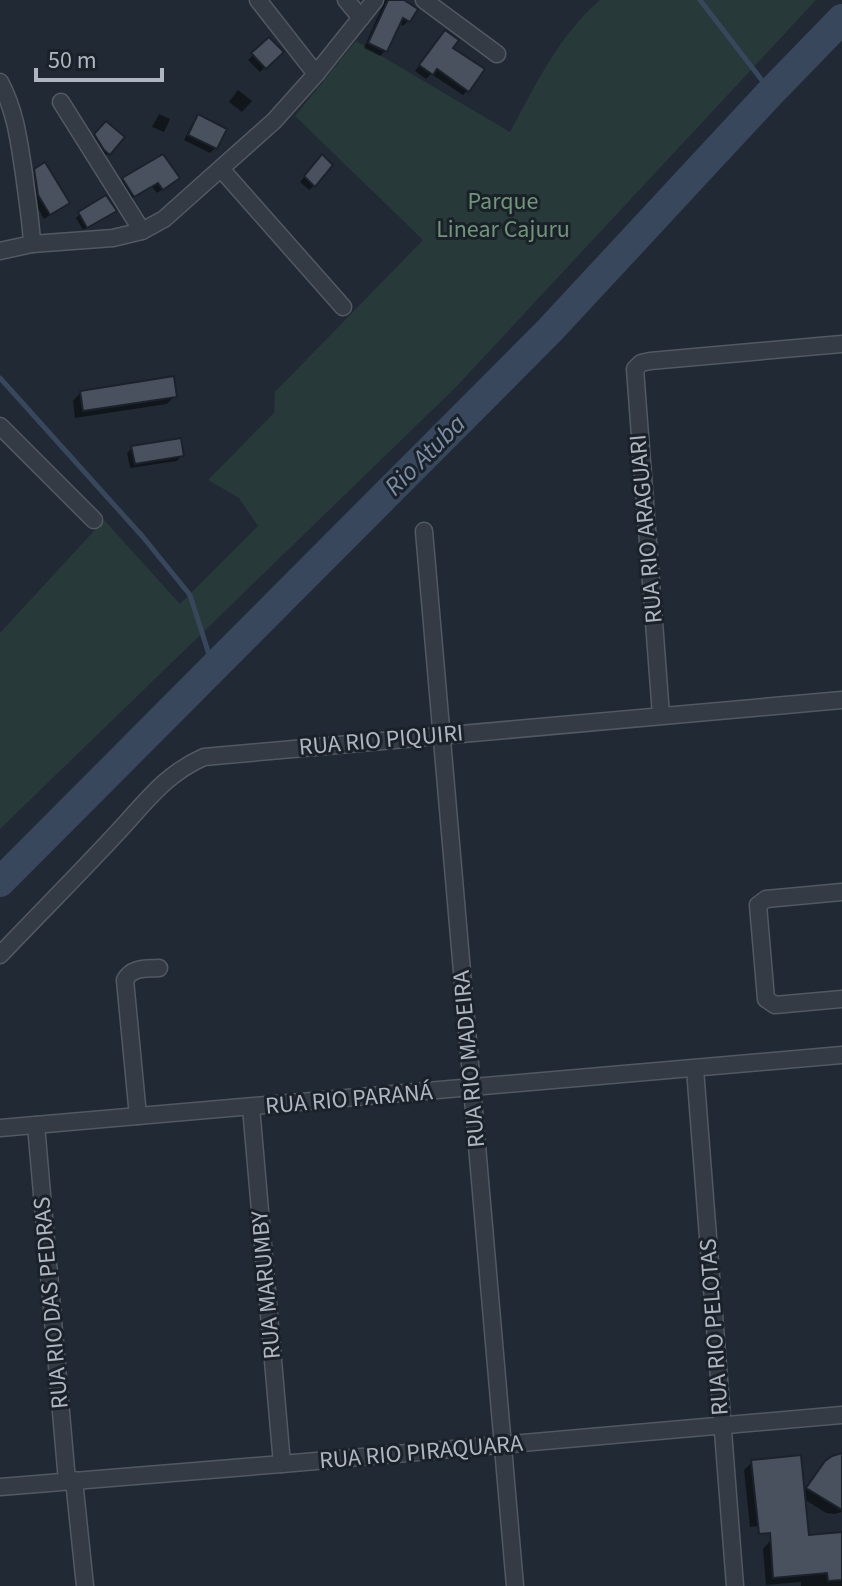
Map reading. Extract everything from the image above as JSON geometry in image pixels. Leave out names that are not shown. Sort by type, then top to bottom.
[{"type":"street","points":[[258,0],[316,74]]},
{"type":"street","points":[[346,0],[361,18]]},
{"type":"street","points":[[0,251],[32,244],[94,241],[142,231],[164,219],[274,121],[375,0]]},
{"type":"street","points":[[424,0],[497,54]]},
{"type":"street","points":[[0,82],[17,124],[32,244]]},
{"type":"street","points":[[61,102],[142,231]]},
{"type":"street","points":[[222,170],[343,307]]},
{"type":"street","name":"RUA RIO ARAGUARI","points":[[661,715],[635,369],[641,363],[657,361],[842,344]]},
{"type":"street","points":[[0,426],[94,520]]},
{"type":"street","name":"RUA RIO MADEIRA","points":[[424,531],[515,1586]]},
{"type":"street","name":"RUA RIO PIQUIRI","points":[[0,955],[157,789],[184,766],[204,757],[842,700]]},
{"type":"street","points":[[842,892],[766,899],[758,905],[766,999],[769,1003],[842,999]]},
{"type":"street","points":[[138,1116],[125,980],[136,969],[159,968]]},
{"type":"street","name":"RUA RIO PARANÁ","points":[[0,1128],[842,1055]]},
{"type":"street","name":"RUA RIO PELOTAS","points":[[695,1069],[735,1586]]},
{"type":"street","name":"RUA MARUMBY","points":[[251,1107],[282,1464]]},
{"type":"street","name":"RUA RIO DAS PEDRAS","points":[[36,1125],[70,1481],[85,1586]]},
{"type":"street","name":"RUA RIO PIRAQUARA","points":[[0,1487],[842,1415]]},
{"type":"green space","name":"Parque Linear Cajuru","points":[[600,0],[816,0],[455,388],[0,829],[0,633],[104,520],[180,604],[258,526],[239,498],[208,480],[274,413],[275,392],[423,240],[295,116],[356,41],[510,132],[560,45]]},
{"type":"building","points":[[388,0],[404,0],[418,9],[410,22],[403,18],[387,52],[368,43]]},
{"type":"building","points":[[445,30],[459,40],[453,48],[485,69],[469,92],[437,69],[433,75],[419,65]]},
{"type":"building","points":[[269,37],[284,52],[266,69],[251,53]]},
{"type":"building","points":[[198,114],[227,129],[217,149],[188,135]]},
{"type":"building","points":[[106,121],[125,137],[110,155],[94,134]]},
{"type":"building","points":[[163,154],[180,178],[163,190],[158,183],[134,197],[122,178]]},
{"type":"building","points":[[322,154],[333,165],[315,187],[304,176]]},
{"type":"building","points":[[45,162],[70,203],[50,215],[38,195],[34,169]]},
{"type":"building","points":[[106,195],[117,211],[87,228],[78,212]]},
{"type":"building","points":[[174,376],[177,397],[83,411],[80,391]]},
{"type":"building","points":[[181,438],[184,456],[135,464],[131,446]]},
{"type":"building","points":[[842,1453],[842,1510],[806,1488],[825,1461]]},
{"type":"building","points":[[801,1455],[809,1535],[842,1532],[842,1580],[828,1581],[827,1573],[773,1578],[770,1533],[759,1534],[751,1460]]},
{"type":"waterway","points":[[700,0],[771,92]]},
{"type":"waterway","name":"Rio Atuba","points":[[0,882],[550,330],[842,19]]},
{"type":"waterway","points":[[0,378],[143,537],[190,595],[213,667]]}]
